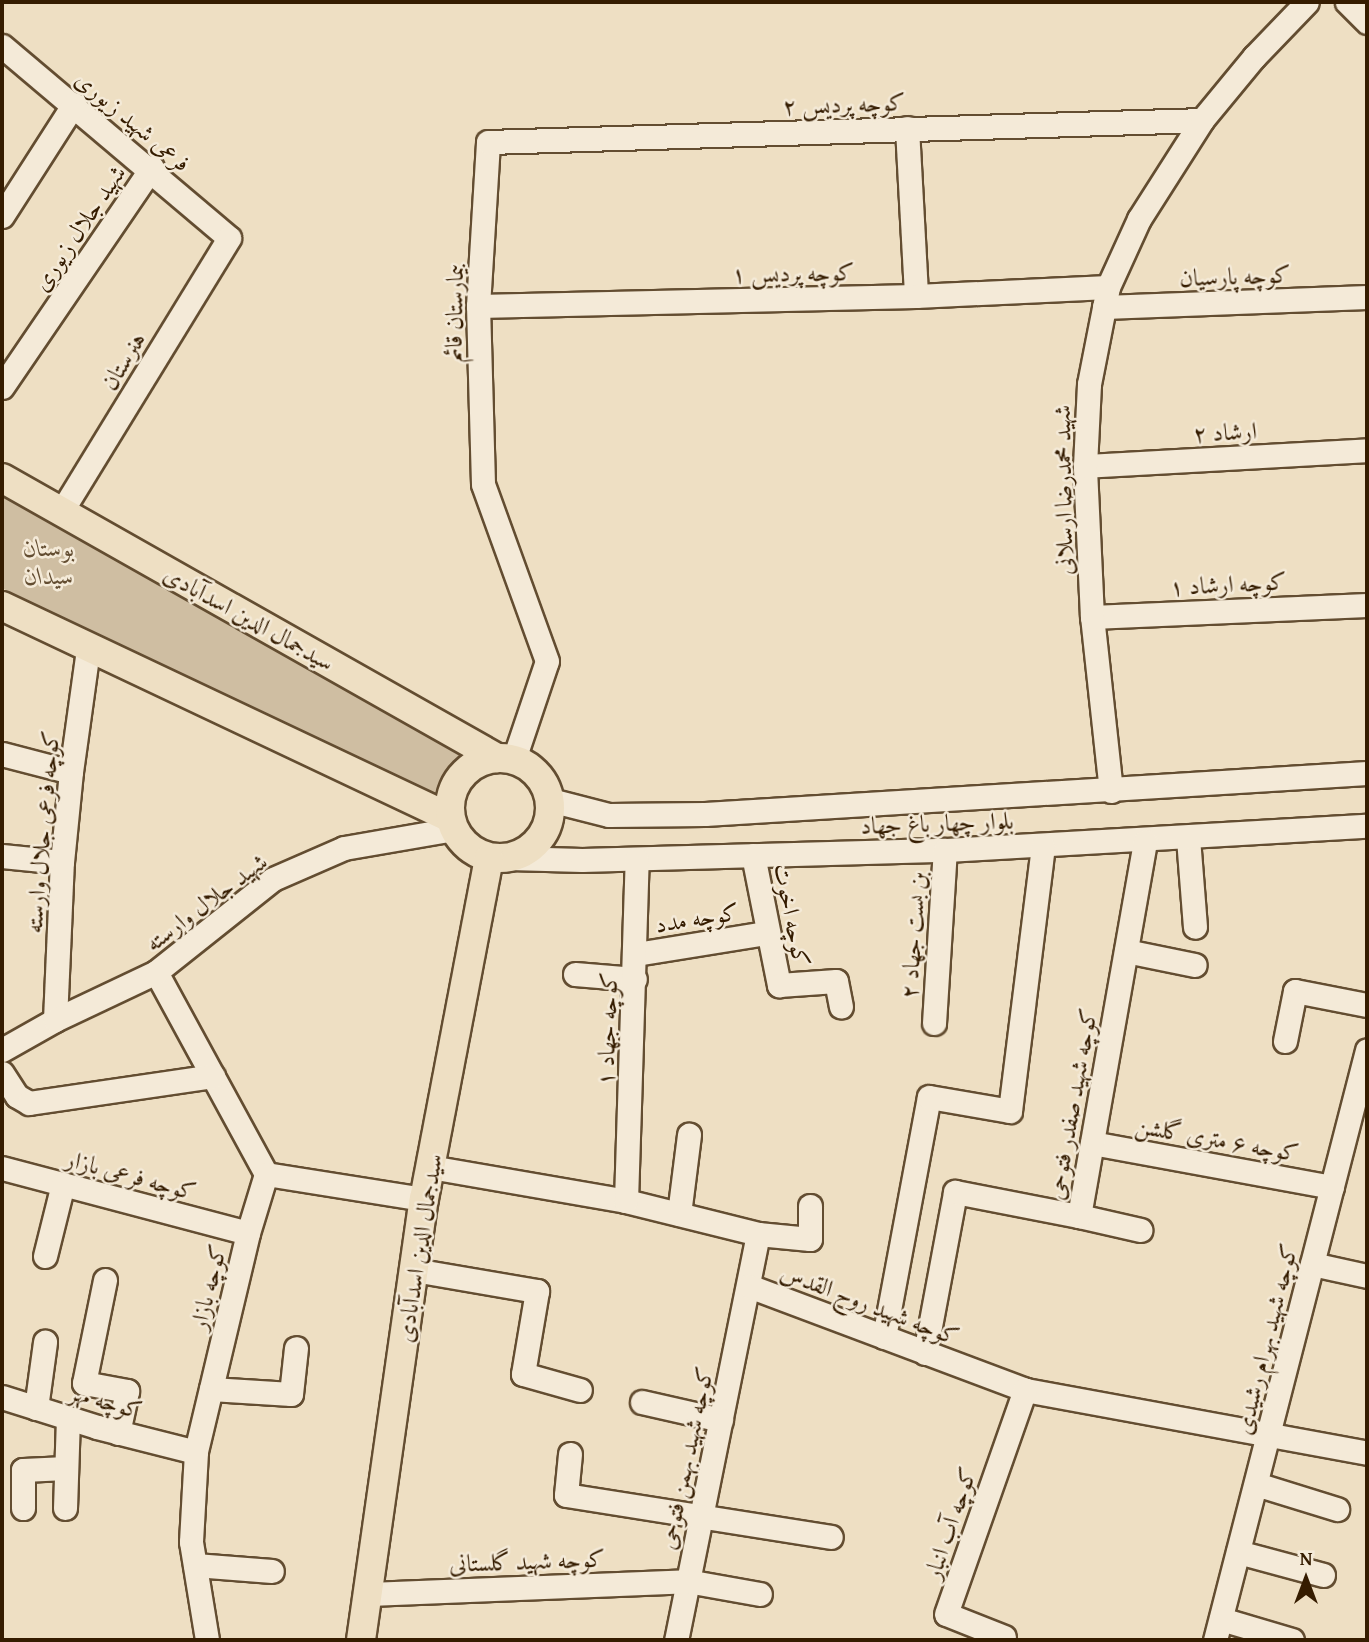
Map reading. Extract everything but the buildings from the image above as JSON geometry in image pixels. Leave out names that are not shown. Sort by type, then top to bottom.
[{"type":"main road","name":"سیدجمال الدین اسدآبادی","points":[[2,478],[505,759]]},
{"type":"main road","points":[[2,606],[452,823],[471,850],[499,858],[530,848],[545,831],[550,800],[538,774],[505,759],[473,766],[455,784],[450,801],[452,823]]},
{"type":"main road","name":"سیدجمال الدین اسدآبادی","points":[[361,1640],[424,1199],[499,858]]},
{"type":"street","name":"شهید محمدرضا ارسلانی","points":[[1111,791],[1092,617],[1085,466],[1089,384],[1106,297],[1139,219],[1202,120],[1255,57],[1307,2]]},
{"type":"street","points":[[1347,2],[1367,22]]},
{"type":"street","name":"فرعی شهید زیوری","points":[[2,46],[229,237]]},
{"type":"street","points":[[2,216],[74,104]]},
{"type":"street","name":"کوچه پردیس ۲","points":[[488,142],[1202,120]]},
{"type":"street","points":[[906,128],[916,296]]},
{"type":"street","name":"بیمارستان قائم","points":[[488,142],[478,306],[483,484],[547,661],[505,759]]},
{"type":"street","name":"شهید جلال زیوری","points":[[2,387],[151,169]]},
{"type":"street","name":"هنرستان","points":[[61,512],[229,237]]},
{"type":"street","name":"کوچه پردیس ۱","points":[[478,306],[916,296],[1106,297]]},
{"type":"street","name":"کوچه پارسیان","points":[[1106,297],[1367,297]]},
{"type":"street","name":"ارشاد ۲","points":[[1085,466],[1367,450]]},
{"type":"street","name":"کوچه ارشاد ۱","points":[[1092,617],[1367,605]]},
{"type":"street","name":"کوچه فرعی جلال وارسته","points":[[55,1020],[62,862],[88,649]]},
{"type":"street","points":[[2,754],[71,772]]},
{"type":"street","name":"بلوار چهار باغ جهاد","points":[[550,800],[610,815],[705,814],[1111,791],[1367,773]]},
{"type":"street","name":"شهید جلال وارسته","points":[[2,1050],[55,1020],[156,972],[274,879],[344,848],[452,823]]},
{"type":"street","name":"بلوار چهار باغ جهاد","points":[[499,858],[638,859],[945,850],[1145,841],[1367,826]]},
{"type":"street","points":[[1188,838],[1195,927]]},
{"type":"street","name":"کوچه شهید صفدر فتوحی","points":[[925,1353],[955,1192],[1079,1216],[1145,841]]},
{"type":"street","points":[[884,1337],[929,1097],[1010,1111],[1043,846]]},
{"type":"street","name":"بن بست جهاد ۲","points":[[934,1023],[945,850]]},
{"type":"street","name":"کوچه اخوت","points":[[753,855],[766,933],[779,985],[836,982],[841,1007]]},
{"type":"street","points":[[2,856],[62,862]]},
{"type":"street","name":"کوچه جهاد ۱","points":[[625,1201],[638,859]]},
{"type":"street","name":"کوچه مدد","points":[[636,954],[766,933]]},
{"type":"street","points":[[1126,951],[1195,965]]},
{"type":"street","points":[[156,972],[267,1174],[424,1199]]},
{"type":"street","points":[[575,974],[635,979]]},
{"type":"street","points":[[1285,1041],[1295,991],[1367,1005]]},
{"type":"street","name":"کوچه شهید بهرام رشیدی","points":[[1218,1629],[1332,1187],[1359,1121],[1367,1051]]},
{"type":"street","points":[[2,1073],[17,1096],[29,1103],[213,1076]]},
{"type":"street","points":[[679,1214],[689,1135]]},
{"type":"street","name":"کوچه ۶ متری گلشن","points":[[1092,1143],[1332,1187]]},
{"type":"street","points":[[430,1167],[625,1201],[758,1234],[810,1239],[810,1206]]},
{"type":"street","name":"کوچه فرعی بازار","points":[[2,1168],[248,1233]]},
{"type":"street","name":"کوچه بازار","points":[[207,1640],[191,1542],[196,1452],[248,1233],[267,1174]]},
{"type":"street","points":[[45,1256],[63,1184]]},
{"type":"street","points":[[1079,1216],[1140,1230]]},
{"type":"street","name":"کوچه شهید روح القدس","points":[[758,1234],[749,1286],[1025,1390],[1268,1437],[1367,1453]]},
{"type":"street","points":[[1312,1264],[1367,1276]]},
{"type":"street","points":[[414,1270],[537,1291],[523,1374],[580,1391]]},
{"type":"street","points":[[106,1280],[84,1383],[127,1391],[118,1433]]},
{"type":"street","name":"کوچه شهید بهمن فتوحی","points":[[676,1640],[749,1286]]},
{"type":"street","points":[[36,1408],[45,1342]]},
{"type":"street","points":[[211,1389],[291,1394],[296,1348]]},
{"type":"street","name":"کوچه آب انبار","points":[[1010,1639],[946,1614],[1025,1390]]},
{"type":"street","name":"کوچه مهر","points":[[2,1397],[118,1433],[196,1452]]},
{"type":"street","points":[[642,1402],[721,1420]]},
{"type":"street","points":[[65,1508],[68,1418]]},
{"type":"street","points":[[570,1454],[566,1495],[701,1514],[831,1537]]},
{"type":"street","points":[[23,1508],[23,1470],[66,1468]]},
{"type":"street","points":[[1256,1484],[1338,1509]]},
{"type":"street","points":[[1238,1552],[1323,1575]]},
{"type":"street","points":[[195,1565],[272,1571]]},
{"type":"street","name":"کوچه شهید گلستانی","points":[[369,1594],[687,1581],[761,1594]]},
{"type":"street","points":[[1218,1629],[1292,1640]]},
{"type":"green space","name":"بوستان سیدان","points":[[2,484],[479,753],[455,767],[444,785],[439,806],[2,588]]}]
